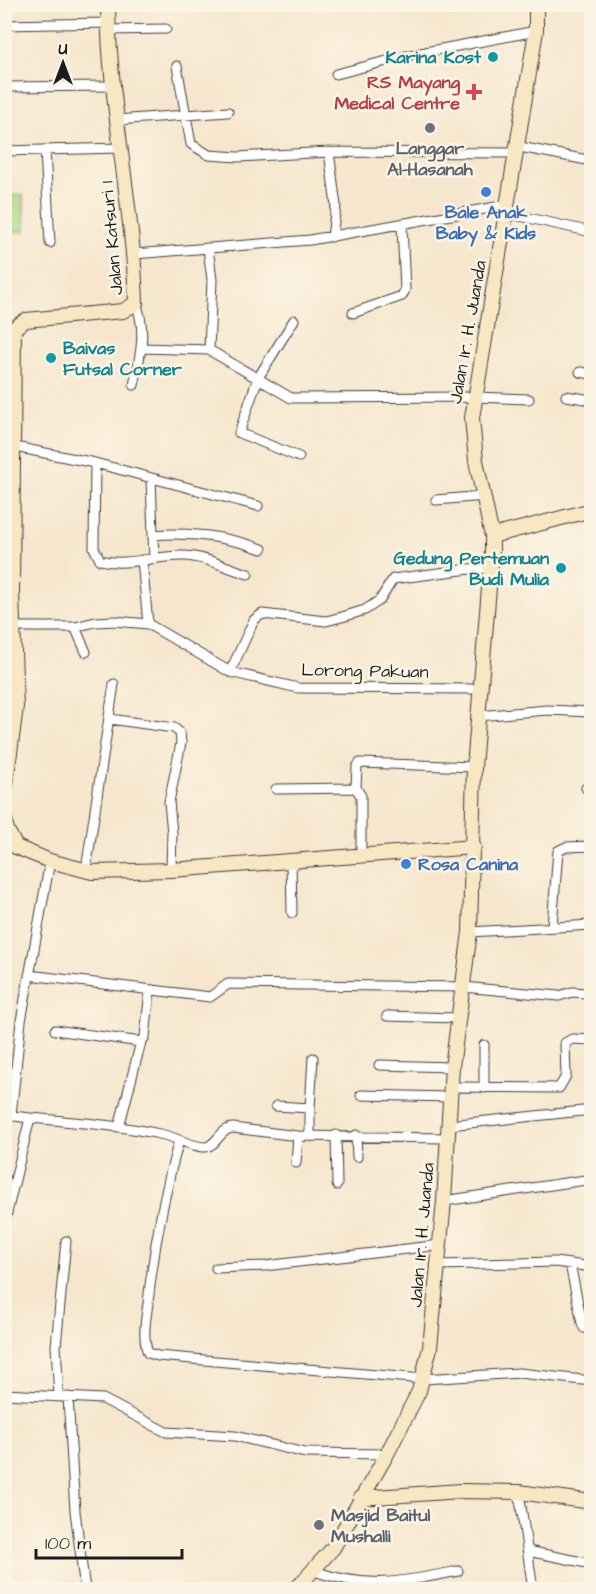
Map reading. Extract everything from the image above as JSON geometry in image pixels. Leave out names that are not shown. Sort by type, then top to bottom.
[{"type":"street","name":"Jalan Katsuri 1","points":[[4,798],[16,707],[10,674],[14,627],[14,328],[26,320],[123,311],[136,303],[134,254],[111,86],[108,4]]},
{"type":"street","name":"Jalan Ir. H. Juanda","points":[[295,1590],[333,1548],[387,1454],[423,1379],[430,1348],[439,1265],[452,1067],[470,932],[474,847],[474,767],[491,569],[492,536],[473,439],[474,397],[507,209],[514,150],[536,31],[536,4]]},
{"type":"street","points":[[4,25],[166,28]]},
{"type":"street","points":[[336,74],[410,55],[536,31]]},
{"type":"street","points":[[177,66],[191,144],[209,155],[238,157],[329,152],[514,150],[591,161]]},
{"type":"street","points":[[4,87],[111,86]]},
{"type":"street","points":[[116,120],[228,112]]},
{"type":"street","points":[[4,151],[121,148]]},
{"type":"street","points":[[45,150],[50,243]]},
{"type":"street","points":[[329,152],[336,206],[332,237]]},
{"type":"street","points":[[134,254],[332,237],[507,209],[591,232]]},
{"type":"street","points":[[353,313],[402,296],[405,290],[402,225]]},
{"type":"street","points":[[208,248],[212,280],[209,350]]},
{"type":"street","points":[[134,385],[142,348],[141,315],[136,303]]},
{"type":"street","points":[[294,320],[258,378],[238,433],[299,457]]},
{"type":"street","points":[[142,348],[209,350],[278,391],[298,398],[312,396],[530,399]]},
{"type":"street","points":[[580,372],[591,374]]},
{"type":"street","points":[[566,396],[591,400]]},
{"type":"street","points":[[15,447],[94,463],[258,506]]},
{"type":"street","points":[[94,463],[95,554],[104,561],[198,557],[248,574]]},
{"type":"street","points":[[151,478],[154,558]]},
{"type":"street","points":[[436,500],[485,496]]},
{"type":"street","points":[[492,536],[591,510]]},
{"type":"street","points":[[153,535],[232,540],[261,549]]},
{"type":"street","points":[[142,560],[148,624]]},
{"type":"street","points":[[230,672],[254,620],[262,614],[271,613],[326,621],[365,610],[380,600],[393,579],[477,568],[491,569]]},
{"type":"street","name":"Lorong Pakuan","points":[[14,627],[75,627],[95,622],[115,621],[148,624],[230,672],[304,688],[480,689]]},
{"type":"street","points":[[75,627],[86,652]]},
{"type":"street","points":[[86,870],[114,684]]},
{"type":"street","points":[[478,716],[555,710],[591,712]]},
{"type":"street","points":[[110,719],[174,728],[180,732],[181,743],[169,802],[172,833],[171,870]]},
{"type":"street","points":[[361,856],[361,796],[356,788],[357,767],[365,762],[474,767]]},
{"type":"street","points":[[276,789],[356,788]]},
{"type":"street","points":[[4,814],[7,830],[16,847],[50,861],[86,870],[129,872],[171,870],[474,847]]},
{"type":"street","points":[[552,926],[558,851],[566,847],[591,846]]},
{"type":"street","points":[[50,861],[29,975],[8,1115],[120,1127],[207,1147],[225,1130],[233,1128],[298,1136],[448,1132],[591,1110]]},
{"type":"street","points":[[291,861],[292,913]]},
{"type":"street","points":[[470,932],[591,925]]},
{"type":"street","points":[[29,975],[210,997],[228,984],[463,987],[560,996],[572,992],[586,993],[591,1000]]},
{"type":"street","points":[[120,1127],[141,1042],[145,1037],[150,990]]},
{"type":"street","points":[[387,1016],[457,1018]]},
{"type":"street","points":[[55,1030],[141,1042]]},
{"type":"street","points":[[361,1095],[450,1092],[484,1088],[559,1088],[566,1076],[565,1043],[572,1039],[591,1040]]},
{"type":"street","points":[[484,1045],[484,1088]]},
{"type":"street","points":[[310,1136],[313,1058]]},
{"type":"street","points":[[379,1065],[452,1067]]},
{"type":"street","points":[[276,1106],[310,1108]]},
{"type":"street","points":[[4,1225],[30,1118]]},
{"type":"street","points":[[336,1135],[337,1185]]},
{"type":"street","points":[[296,1163],[298,1136]]},
{"type":"street","points":[[356,1136],[357,1157]]},
{"type":"street","points":[[179,1140],[165,1190],[152,1269],[145,1334],[147,1353],[158,1356],[423,1379],[519,1373],[591,1381]]},
{"type":"street","points":[[444,1201],[591,1179]]},
{"type":"street","points":[[66,1241],[56,1346],[64,1397],[85,1590]]},
{"type":"street","points":[[216,1268],[265,1266],[440,1245]]},
{"type":"street","points":[[439,1265],[535,1262],[591,1267]]},
{"type":"street","points":[[570,1264],[582,1323],[584,1328],[591,1329]]},
{"type":"street","points":[[4,1394],[104,1399],[166,1432],[236,1436],[305,1453],[387,1454]]},
{"type":"street","points":[[360,1498],[461,1491],[519,1492],[591,1502]]},
{"type":"street","points":[[519,1492],[533,1590]]},
{"type":"street","points":[[528,1551],[591,1564]]},
{"type":"street","points":[[314,1571],[343,1581],[369,1584],[403,1582],[458,1572]]},
{"type":"green space","points":[[23,195],[25,231],[5,232],[5,196]]},
{"type":"place","name":"Karina Kost","points":[[493,57]]},
{"type":"place","name":"RS Mayang Medical Centre","points":[[474,92]]},
{"type":"place","name":"Langgar Al-Hasanah","points":[[430,128]]},
{"type":"place","name":"Bale Anak Baby & Kids","points":[[486,192]]},
{"type":"place","name":"Baivas Futsal Corner","points":[[51,358]]},
{"type":"place","name":"Gedung Pertemuan Budi Mulia","points":[[561,568]]},
{"type":"place","name":"Rosa Canina","points":[[406,864]]},
{"type":"place","name":"Masjid Baitul Mushalli","points":[[319,1525]]}]
